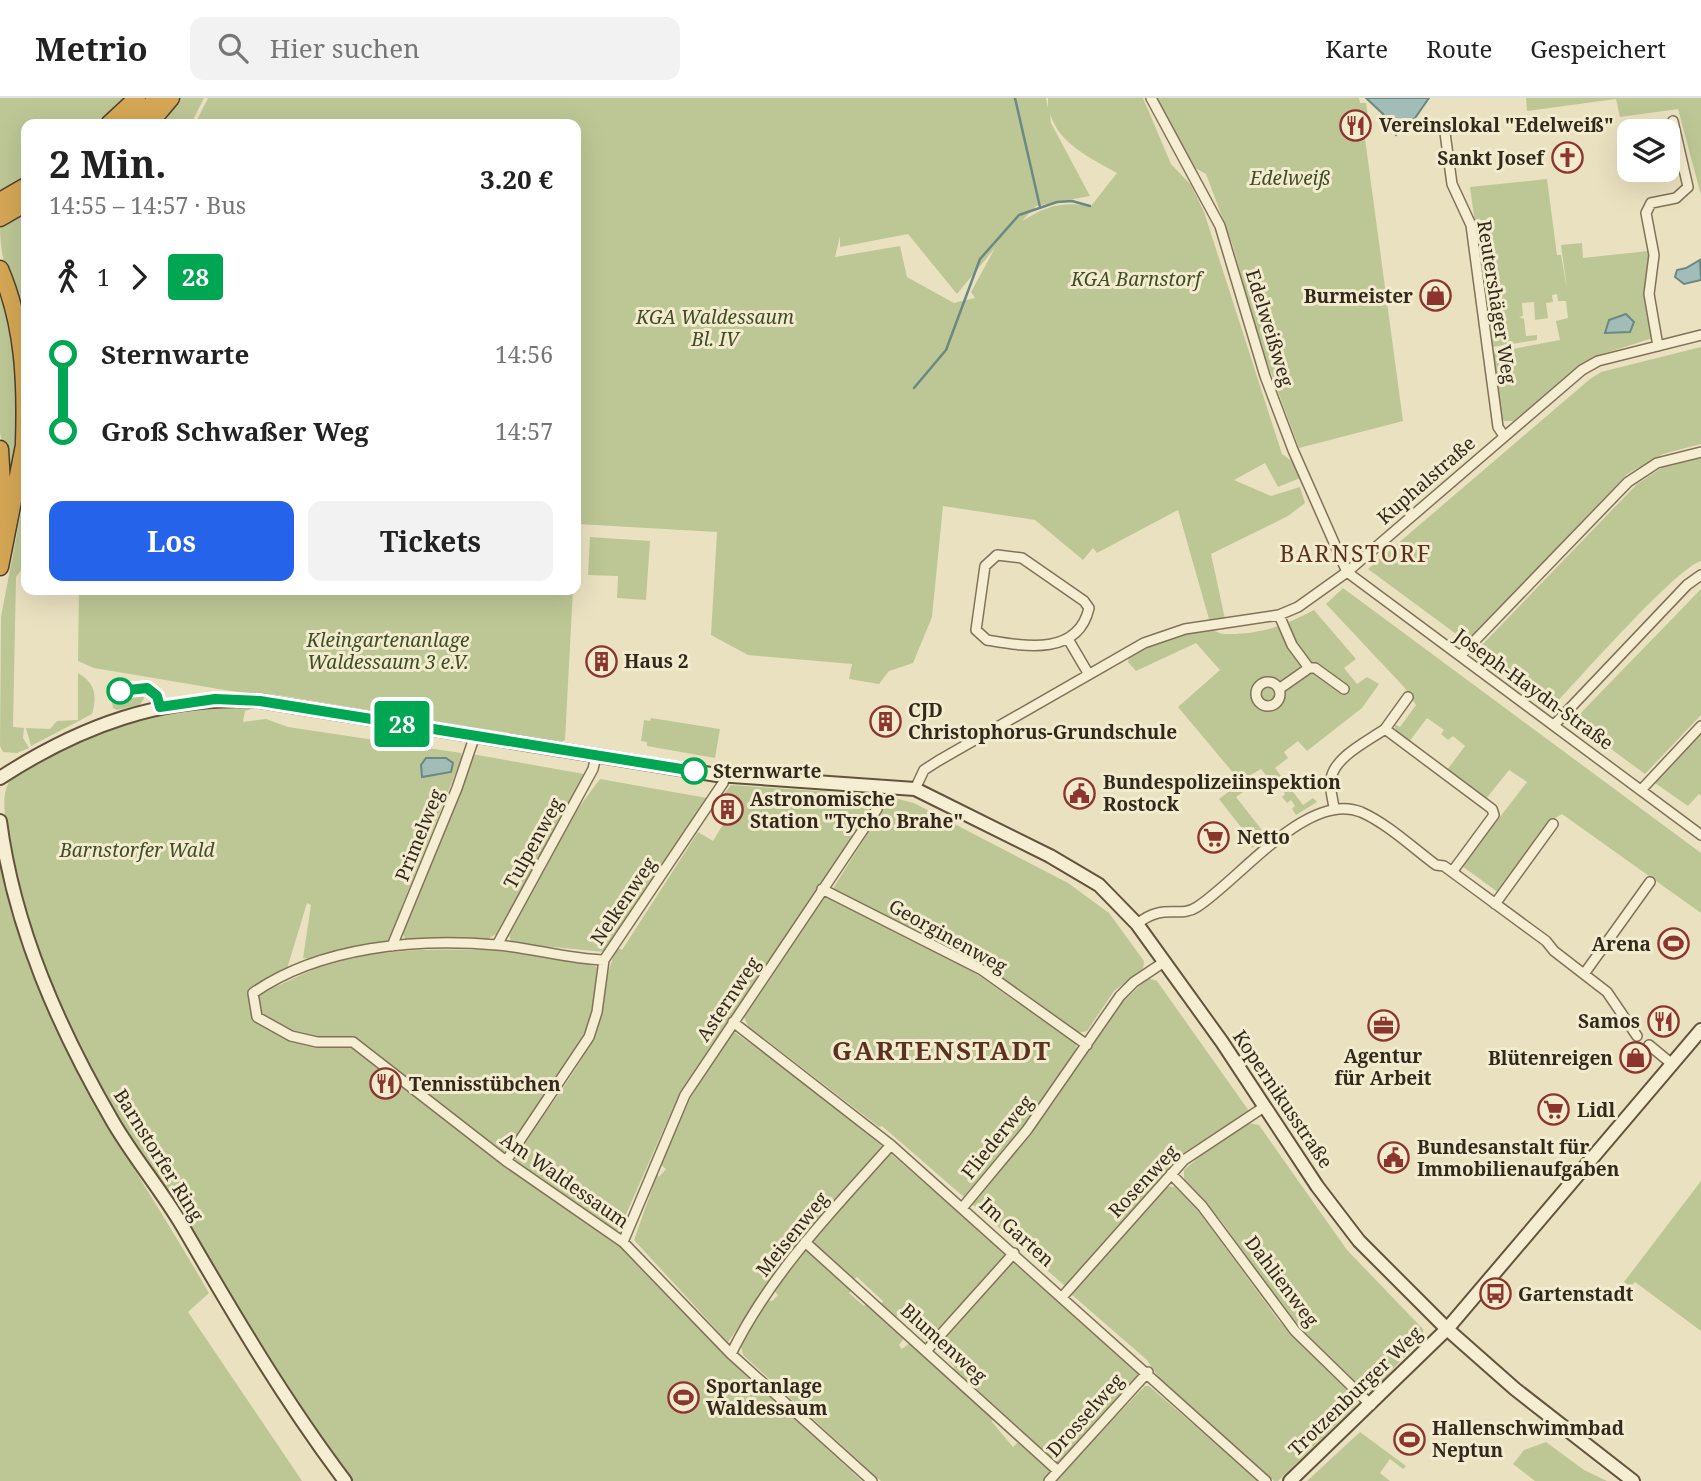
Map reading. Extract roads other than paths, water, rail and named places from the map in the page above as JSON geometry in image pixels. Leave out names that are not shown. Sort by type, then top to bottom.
[{"type":"highway","points":[[114,119],[137,98]]},
{"type":"highway","points":[[135,119],[158,98]]},
{"type":"highway","points":[[153,119],[171,98]]},
{"type":"highway","points":[[0,201],[21,189]]},
{"type":"highway","points":[[0,218],[21,206]]},
{"type":"highway","points":[[0,269],[16,316],[21,347]]},
{"type":"highway","points":[[0,449],[5,496],[1,563]]},
{"type":"highway","points":[[1,563],[21,460]]},
{"type":"street","name":"Edelweißweg","points":[[1151,98],[1220,226],[1265,376],[1293,450],[1347,572]]},
{"type":"street","name":"Reutershäger Weg","points":[[1445,133],[1452,184],[1471,225],[1498,427],[1504,436]]},
{"type":"street","points":[[1658,346],[1649,294],[1654,255],[1646,213],[1651,204],[1676,198],[1688,187],[1680,152]]},
{"type":"street","name":"Kuphalstraße","points":[[1088,673],[1144,643],[1185,629],[1279,615],[1304,603],[1347,572],[1589,365],[1701,335]]},
{"type":"street","points":[[1460,656],[1628,482],[1657,463],[1701,452]]},
{"type":"street","points":[[997,555],[1022,558],[1084,601],[1088,608],[1086,618],[1068,639],[1038,648],[987,640],[980,635],[976,630],[985,566],[990,558],[997,555]]},
{"type":"street","name":"Joseph-Haydn-Straße","points":[[1347,572],[1701,835]]},
{"type":"street","points":[[1554,726],[1687,585],[1701,575]]},
{"type":"street","points":[[1279,615],[1292,645],[1309,668]]},
{"type":"street","points":[[915,789],[924,770],[931,765],[1088,673],[1068,639]]},
{"type":"street","points":[[1279,689],[1309,668],[1315,668],[1345,689]]},
{"type":"street","points":[[1334,808],[1330,780],[1334,770],[1349,755],[1385,729],[1408,696]]},
{"type":"street","name":"Kopernikusstraße","points":[[0,778],[84,730],[135,713],[196,701],[260,701],[725,776],[915,789],[1076,871],[1111,894],[1138,924],[1359,1241],[1447,1329],[1521,1395],[1633,1481]]},
{"type":"street","points":[[1641,790],[1701,726]]},
{"type":"street","points":[[1385,729],[1492,809],[1494,815],[1452,872]]},
{"type":"street","name":"Primelweg","points":[[393,946],[457,788],[475,735]]},
{"type":"street","name":"Tulpenweg","points":[[497,945],[593,769],[596,756]]},
{"type":"street","name":"Nelkenweg","points":[[506,1161],[589,1037],[597,1012],[604,960],[723,783],[725,776]]},
{"type":"street","name":"Asternweg","points":[[623,1242],[685,1095],[877,809],[878,786]]},
{"type":"street","points":[[1138,924],[1158,911],[1194,909],[1299,825],[1334,808],[1351,809],[1372,818],[1436,865],[1452,872],[1607,992],[1637,1036]]},
{"type":"street","name":"Barnstorfer Ring","points":[[0,821],[17,910],[44,982],[86,1073],[113,1122],[182,1226],[250,1345],[345,1481]]},
{"type":"street","points":[[1495,904],[1553,824]]},
{"type":"street","points":[[1584,974],[1650,882]]},
{"type":"street","name":"Georginenweg","points":[[822,889],[982,970],[1087,1045]]},
{"type":"street","points":[[393,946],[497,945],[604,960]]},
{"type":"street","name":"Am Waldessaum","points":[[393,946],[357,951],[274,978],[253,993],[257,1017],[291,1035],[317,1042],[353,1042],[506,1161],[623,1242],[731,1354],[872,1481]]},
{"type":"street","name":"Fliederweg","points":[[963,1207],[1027,1130],[1120,996],[1134,982],[1164,962]]},
{"type":"street","name":"Im Garten","points":[[733,1022],[891,1145],[963,1207],[1266,1481]]},
{"type":"street","name":"Trotzenburger Weg","points":[[1290,1481],[1447,1329],[1701,1030]]},
{"type":"street","points":[[1649,1045],[1672,1064]]},
{"type":"street","name":"Rosenweg","points":[[1063,1296],[1171,1174],[1200,1147],[1264,1107]]},
{"type":"street","name":"Meisenweg","points":[[731,1354],[765,1296],[805,1241],[891,1145]]},
{"type":"street","name":"Dahlienweg","points":[[1171,1174],[1202,1206],[1295,1331],[1371,1405]]},
{"type":"street","name":"Blumenweg","points":[[805,1241],[1058,1471]]},
{"type":"street","points":[[926,1351],[1014,1253]]},
{"type":"street","name":"Drosselweg","points":[[1049,1481],[1148,1372]]},
{"type":"water","points":[[1366,98],[1429,98],[1415,118],[1396,135],[1383,114]]},
{"type":"water","points":[[1700,260],[1701,280],[1684,284],[1675,277],[1677,270]]},
{"type":"water","points":[[1626,314],[1634,322],[1630,332],[1605,333],[1609,320]]},
{"type":"water","points":[[426,758],[446,758],[453,763],[451,772],[422,777],[421,765]]},
{"type":"waterway","points":[[1015,98],[1040,207]]},
{"type":"waterway","points":[[914,388],[946,350],[980,259],[1019,215],[1057,202],[1072,201],[1090,206]]},
{"type":"place","name":"Vereinslokal \"Edelweiß\"","points":[[1356,125]]},
{"type":"place","name":"Sankt Josef","points":[[1567,158]]},
{"type":"place","name":"Burmeister","points":[[1436,296]]},
{"type":"place","name":"Haus 2","points":[[601,661]]},
{"type":"place","name":"CJD Christophorus-Grundschule","points":[[885,721]]},
{"type":"place","name":"Sternwarte","points":[[694,771]]},
{"type":"place","name":"Bundespolizeiinspektion Rostock","points":[[1080,793]]},
{"type":"place","name":"Astronomische Station \"Tycho Brahe\"","points":[[727,810]]},
{"type":"place","name":"Netto","points":[[1214,837]]},
{"type":"place","name":"Arena","points":[[1674,944]]},
{"type":"place","name":"Samos","points":[[1663,1021]]},
{"type":"place","name":"Agentur für Arbeit","points":[[1383,1025]]},
{"type":"place","name":"Blütenreigen","points":[[1636,1058]]},
{"type":"place","name":"Tennisstübchen","points":[[386,1084]]},
{"type":"place","name":"Lidl","points":[[1554,1110]]},
{"type":"place","name":"Bundesanstalt für Immobilienaufgaben","points":[[1394,1158]]},
{"type":"place","name":"Gartenstadt","points":[[1495,1294]]},
{"type":"place","name":"Sportanlage Waldessaum","points":[[683,1397]]},
{"type":"place","name":"Hallenschwimmbad Neptun","points":[[1409,1439]]},
{"type":"district","name":"BARNSTORF","points":[[1356,553]]},
{"type":"district","name":"GARTENSTADT","points":[[942,1050]]},
{"type":"park label","name":"Edelweiß","points":[[1290,178]]},
{"type":"park label","name":"KGA Barnstorf","points":[[1136,279]]},
{"type":"park label","name":"KGA Waldessaum Bl. IV","points":[[715,328]]},
{"type":"park label","name":"Kleingartenanlage Waldessaum 3 e.V.","points":[[388,651]]},
{"type":"park label","name":"Barnstorfer Wald","points":[[137,850]]}]
